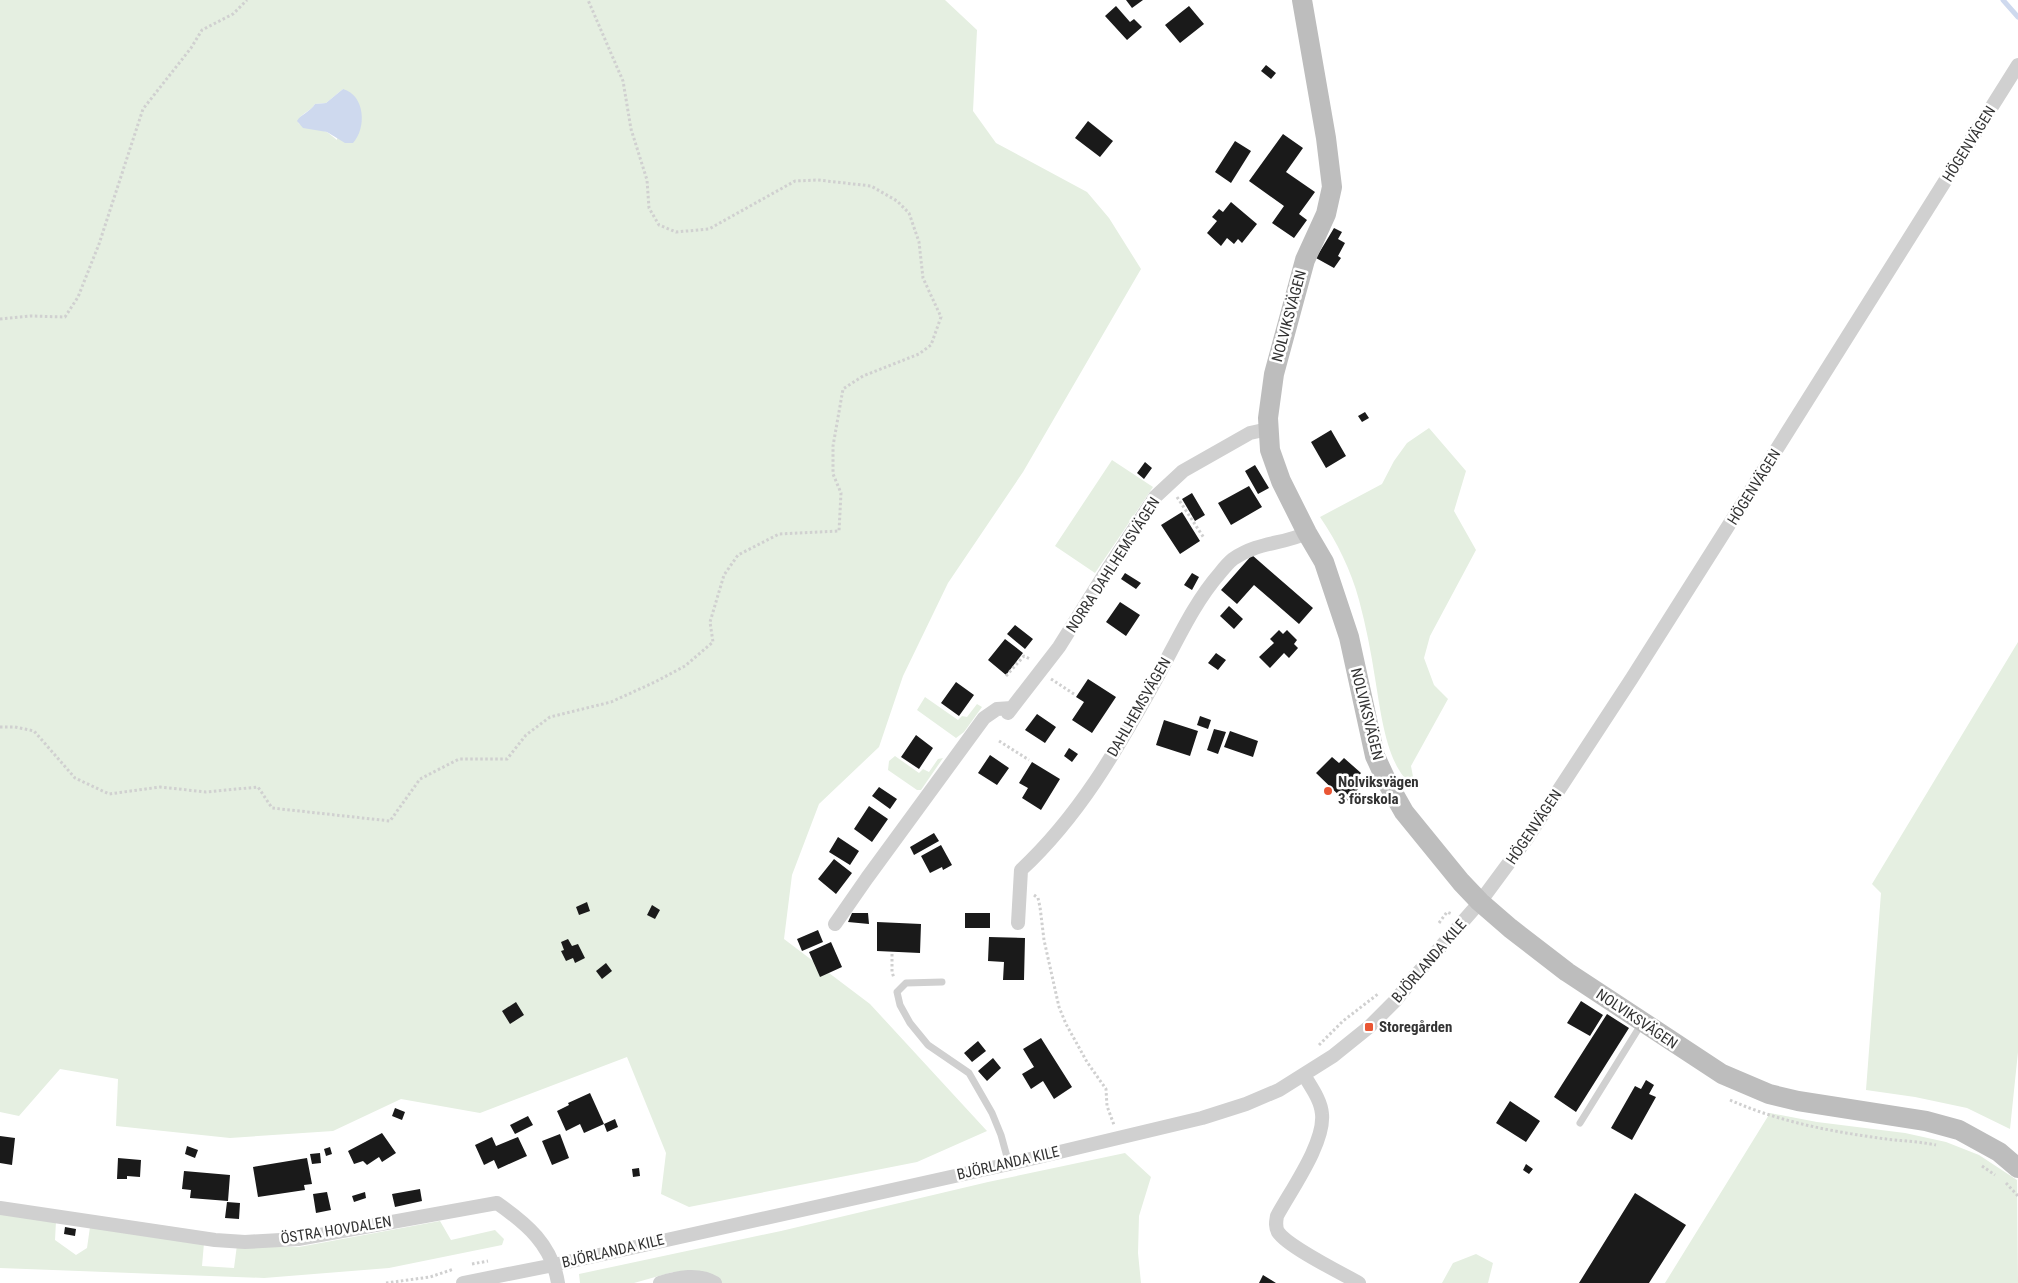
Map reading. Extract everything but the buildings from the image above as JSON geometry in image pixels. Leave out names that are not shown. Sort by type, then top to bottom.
[{"type":"street","name":"NOLVIKSVÄGEN","points":[[1302,0],[1325,130],[1332,188],[1326,214],[1305,260],[1280,347],[1269,398],[1268,429],[1270,450],[1281,481],[1307,534],[1324,562],[1350,637],[1375,756],[1404,812],[1480,902],[1567,972],[1722,1074],[1769,1094],[1798,1102],[1926,1121],[1959,1130],[1999,1152],[2018,1168]]},
{"type":"street","name":"HÖGENVÄGEN","points":[[1480,902],[1528,837],[1632,678],[2018,65]]},
{"type":"street","name":"NORRA DAHLHEMSVÄGEN","points":[[835,924],[984,718],[997,709],[1010,711],[1042,670],[1059,647],[1109,566],[1156,497],[1183,471],[1235,440],[1250,433],[1268,429]]},
{"type":"street","name":"DAHLHEMSVÄGEN","points":[[1018,923],[1021,870],[1055,836],[1078,808],[1118,747],[1207,588],[1231,560],[1254,547],[1307,534]]},
{"type":"street","name":"BJÖRLANDA KILE","points":[[463,1283],[554,1265],[1009,1164],[1202,1118],[1246,1104],[1279,1090],[1304,1075],[1369,1028],[1395,1001],[1480,902]]},
{"type":"street","points":[[1304,1075],[1322,1112],[1322,1123],[1318,1141],[1277,1216],[1276,1225],[1279,1233],[1292,1243],[1359,1283]]},
{"type":"street","name":"ÖSTRA HOVDALEN","points":[[0,1208],[214,1240],[245,1242],[298,1239],[497,1203],[525,1223],[539,1240],[554,1265],[558,1283]]},
{"type":"street","points":[[660,1283],[688,1276],[700,1277],[715,1283]]},
{"type":"lane","points":[[942,982],[906,983],[897,992],[900,1005],[910,1022],[928,1045],[969,1073],[992,1113],[1001,1135],[1009,1164]]},
{"type":"lane","points":[[1580,1123],[1642,1023]]},
{"type":"path","points":[[0,319],[31,316],[64,317],[78,298],[99,244],[143,109],[191,48],[202,30],[233,14],[247,0]]},
{"type":"path","points":[[0,727],[14,727],[34,731],[75,778],[110,794],[160,786],[206,792],[258,786],[272,808],[390,821],[420,779],[459,759],[507,759],[526,735],[550,717],[611,702],[655,682],[684,666],[713,642],[710,622],[724,575],[738,555],[779,534],[839,531],[841,493],[833,474],[833,446],[843,389],[863,376],[919,354],[931,345],[941,317],[923,278],[919,242],[909,213],[898,201],[871,186],[818,180],[795,181],[710,229],[676,232],[659,225],[649,208],[647,180],[631,129],[623,81],[588,0]]},
{"type":"path","points":[[1169,484],[1204,538]]},
{"type":"path","points":[[1006,676],[1024,656],[1074,694]]},
{"type":"path","points":[[999,741],[1029,760]]},
{"type":"path","points":[[1019,894],[1035,895],[1038,898],[1044,940],[1059,1007],[1087,1062],[1106,1089],[1107,1106],[1115,1126]]},
{"type":"path","points":[[1437,926],[1447,912],[1462,922]]},
{"type":"path","points":[[892,954],[892,972],[900,990]]},
{"type":"path","points":[[1314,1051],[1343,1021],[1383,991]]},
{"type":"path","points":[[1730,1100],[1794,1124],[1880,1139],[1916,1141],[1941,1146]]},
{"type":"path","points":[[1106,1128],[1123,1124]]},
{"type":"path","points":[[1978,1163],[2006,1183],[2018,1196]]},
{"type":"path","points":[[470,1265],[494,1260]]},
{"type":"path","points":[[386,1283],[430,1276],[461,1267]]},
{"type":"green space","points":[[0,0],[945,0],[977,30],[973,111],[996,143],[1087,192],[1109,218],[1141,269],[1023,472],[948,583],[903,676],[879,747],[819,804],[792,875],[784,939],[870,1004],[987,1131],[917,1162],[689,1207],[661,1194],[666,1153],[627,1057],[480,1113],[401,1099],[333,1131],[230,1138],[116,1126],[118,1079],[60,1069],[19,1116],[0,1112]],"holes":[[[343,89],[337,140],[327,132],[299,124],[298,121],[315,104],[326,103]]]},
{"type":"green space","points":[[1429,428],[1466,471],[1454,511],[1476,550],[1430,636],[1424,658],[1434,685],[1448,699],[1411,766],[1414,782],[1404,777],[1392,756],[1384,730],[1368,639],[1356,589],[1343,557],[1320,517],[1382,484],[1394,461],[1407,443]]},
{"type":"green space","points":[[1112,460],[1153,487],[1095,573],[1055,546]]},
{"type":"green space","points":[[2018,642],[2018,1052],[2010,1129],[1967,1108],[1915,1097],[1866,1090],[1881,893],[1872,884]]},
{"type":"green space","points":[[925,697],[958,720],[962,716],[967,717],[977,704],[982,707],[964,732],[956,738],[917,710]]},
{"type":"green space","points":[[895,756],[919,773],[923,769],[929,772],[938,759],[943,758],[921,790],[917,790],[888,770],[889,761]]},
{"type":"green space","points":[[1770,1113],[1817,1122],[1905,1133],[1946,1142],[1979,1155],[2017,1180],[2018,1283],[1665,1283]]},
{"type":"green space","points":[[1125,1153],[1151,1177],[1139,1216],[1138,1253],[1141,1283],[722,1283],[706,1273],[673,1272],[634,1283],[580,1283],[579,1274],[781,1231],[988,1182]]},
{"type":"green space","points":[[0,1213],[56,1221],[55,1240],[76,1255],[87,1248],[90,1227],[204,1243],[202,1266],[234,1268],[237,1245],[299,1247],[440,1221],[451,1240],[495,1230],[504,1239],[502,1245],[389,1268],[264,1278],[0,1268]]},
{"type":"green space","points":[[1476,1254],[1493,1263],[1488,1283],[1442,1283],[1453,1263]]},
{"type":"water","points":[[343,89],[350,92],[356,98],[362,113],[360,129],[353,143],[345,143],[327,132],[303,128],[297,121],[315,104],[326,103]]},
{"type":"waterway","points":[[2003,0],[2018,17]]},
{"type":"place","name":"Nolviksvägen 3 förskola","points":[[1328,791]]},
{"type":"place","name":"Storegården","points":[[1369,1027]]}]
